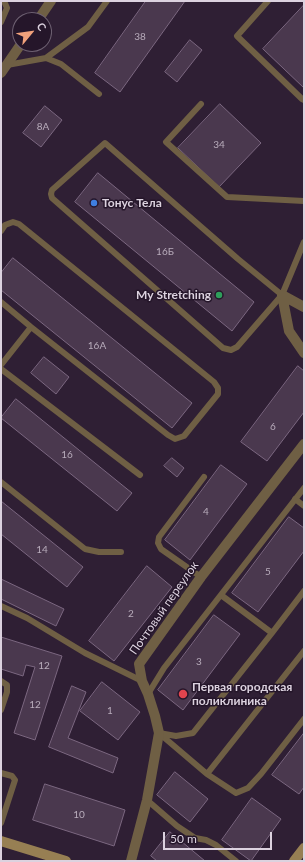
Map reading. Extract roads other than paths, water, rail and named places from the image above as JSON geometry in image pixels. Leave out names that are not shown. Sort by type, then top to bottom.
[{"type":"main road","points":[[1,841],[46,858],[66,861]]},
{"type":"main road","points":[[294,861],[304,848]]},
{"type":"street","points":[[43,12],[51,1]]},
{"type":"street","points":[[4,69],[16,52]]},
{"type":"street","points":[[282,296],[304,307]]},
{"type":"street","points":[[282,296],[290,331],[304,353]]},
{"type":"street","name":"Почтовый переулок","points":[[131,861],[147,800],[159,733],[148,694],[142,681],[139,664],[201,578],[304,444]]},
{"type":"lane","points":[[1,22],[7,8],[4,1]]},
{"type":"lane","points":[[4,69],[46,58],[88,27],[107,1]]},
{"type":"lane","points":[[268,1],[237,36],[304,100]]},
{"type":"lane","points":[[46,58],[61,64],[99,94]]},
{"type":"lane","points":[[201,104],[166,142],[227,197],[304,202]]},
{"type":"lane","points":[[282,296],[105,143],[52,190],[52,198],[223,348],[230,350],[236,347],[282,296],[304,242]]},
{"type":"lane","points":[[1,230],[5,225],[13,222],[19,224],[214,382],[218,388],[218,394],[184,436],[175,439],[1,302]]},
{"type":"lane","points":[[1,365],[30,326]]},
{"type":"lane","points":[[1,369],[140,475]]},
{"type":"lane","points":[[201,578],[161,549],[158,543],[159,537],[204,477]]},
{"type":"lane","points":[[1,482],[85,550],[99,552],[121,552]]},
{"type":"lane","points":[[148,694],[164,668],[304,488]]},
{"type":"lane","points":[[295,499],[304,506]]},
{"type":"lane","points":[[159,733],[176,736],[193,733],[304,591]]},
{"type":"lane","points":[[221,595],[272,633]]},
{"type":"lane","points":[[1,606],[27,618],[85,653],[142,681]]},
{"type":"lane","points":[[207,774],[304,651]]},
{"type":"lane","points":[[1,681],[7,685],[7,692],[1,710]]},
{"type":"lane","points":[[159,733],[207,774],[236,793],[248,788],[262,774],[304,719]]},
{"type":"lane","points":[[1,773],[12,776],[15,780],[1,822]]},
{"type":"lane","points":[[147,800],[177,826],[195,838],[206,840],[216,845],[236,861]]},
{"type":"place","name":"Тонус Тела","points":[[94,203]]},
{"type":"place","name":"My Stretching","points":[[219,295]]},
{"type":"place","name":"Первая городская поликлиника","points":[[183,694]]}]
